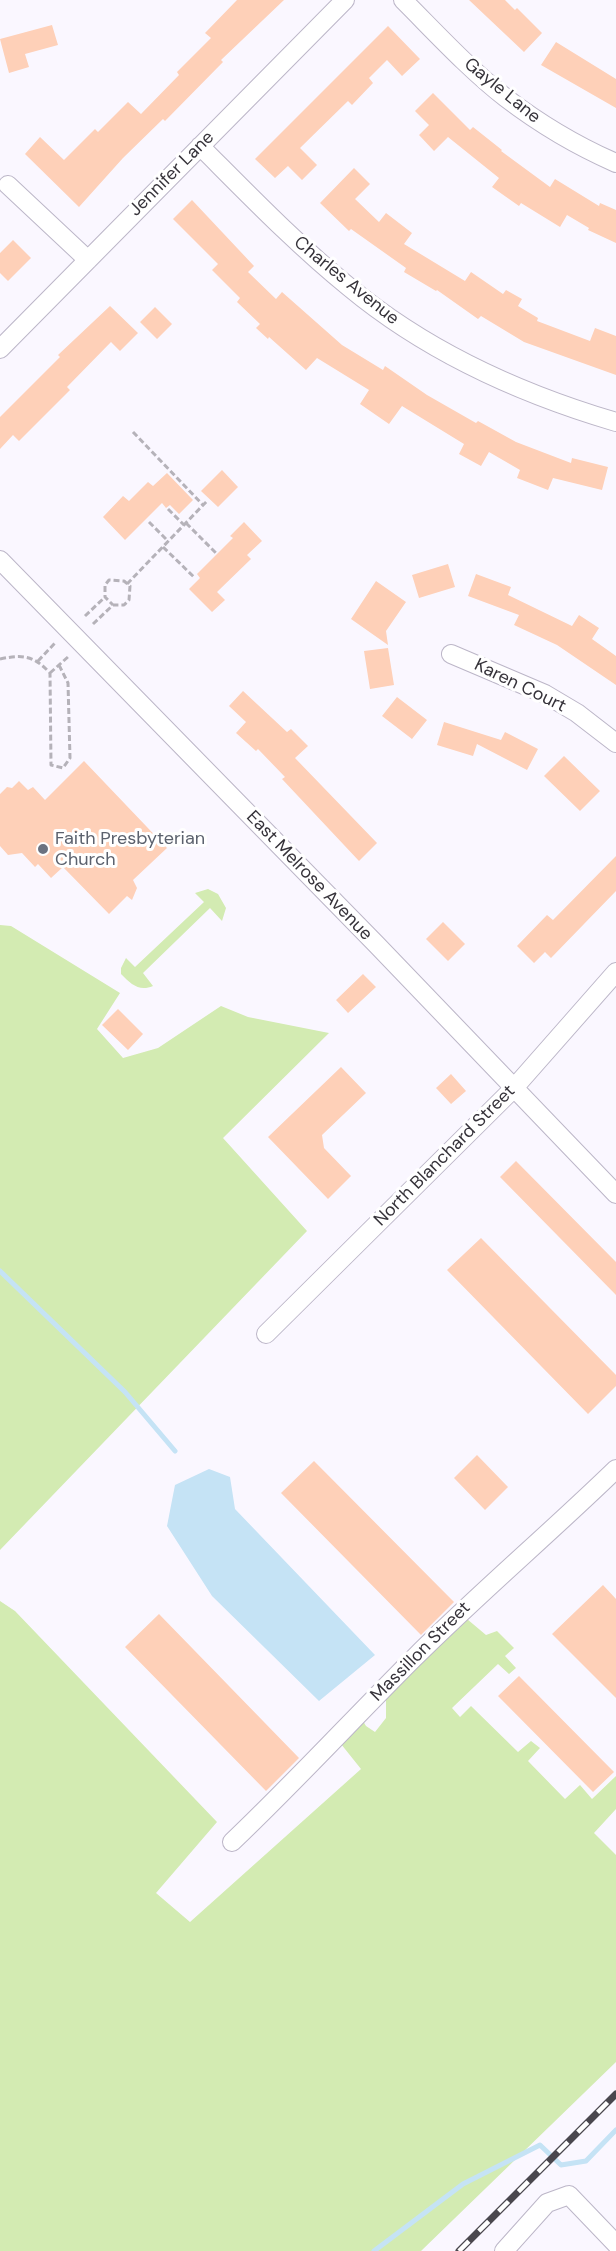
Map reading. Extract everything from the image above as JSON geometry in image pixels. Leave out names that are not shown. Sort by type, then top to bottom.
[{"type":"street","name":"Jennifer Lane","points":[[0,349],[345,0]]},
{"type":"street","name":"Gayle Lane","points":[[403,0],[468,65],[505,97],[545,126],[588,151],[616,163]]},
{"type":"street","name":"Charles Avenue","points":[[200,146],[293,239],[349,288],[400,325],[443,351],[532,394],[616,422]]},
{"type":"street","points":[[8,185],[88,260]]},
{"type":"street","name":"East Melrose Avenue","points":[[0,560],[616,1194]]},
{"type":"street","name":"Karen Court","points":[[452,654],[545,694],[577,713],[616,743]]},
{"type":"street","name":"North Blanchard Street","points":[[266,1334],[514,1088],[616,972]]},
{"type":"street","name":"Massillon Street","points":[[232,1842],[412,1659],[616,1469]]},
{"type":"street","points":[[504,2251],[547,2203],[569,2195],[616,2244]]},
{"type":"path","points":[[133,432],[203,505]]},
{"type":"path","points":[[127,584],[207,501]]},
{"type":"path","points":[[168,509],[217,554]]},
{"type":"path","points":[[149,522],[168,541]]},
{"type":"path","points":[[163,547],[195,578]]},
{"type":"path","points":[[93,624],[113,605],[124,605],[129,600],[130,586],[124,581],[109,580],[105,585],[105,597],[113,605]]},
{"type":"path","points":[[85,616],[105,597]]},
{"type":"path","points":[[38,661],[56,643]]},
{"type":"path","points":[[0,659],[16,656],[38,661],[50,674],[51,765],[63,768],[70,758],[68,683],[59,665]]},
{"type":"path","points":[[50,674],[69,656]]},
{"type":"green space","points":[[208,889],[218,894],[226,908],[222,921],[210,908],[143,973],[153,986],[139,987],[128,981],[121,974],[126,958],[135,967],[204,902],[195,893]]},
{"type":"green space","points":[[0,925],[11,926],[120,993],[97,1029],[123,1058],[158,1048],[221,1006],[248,1017],[329,1033],[223,1138],[307,1231],[0,1550]]},
{"type":"green space","points":[[0,1601],[15,1611],[217,1822],[156,1893],[190,1922],[361,1769],[341,1744],[363,1721],[375,1732],[386,1718],[386,1698],[467,1619],[486,1635],[497,1631],[514,1648],[505,1656],[516,1668],[509,1674],[498,1664],[452,1708],[460,1717],[471,1706],[518,1752],[531,1741],[540,1748],[528,1761],[565,1799],[580,1785],[592,1799],[616,1776],[616,1809],[594,1833],[616,1855],[616,2062],[421,2251],[0,2251]]},
{"type":"water","points":[[209,1469],[230,1477],[235,1509],[375,1655],[319,1701],[212,1596],[167,1526],[175,1485]]},
{"type":"building","points":[[237,0],[284,0],[221,60],[223,62],[165,121],[163,119],[123,158],[79,207],[25,154],[40,137],[64,160],[95,129],[98,132],[128,102],[141,114],[179,75],[177,72],[211,38],[205,33]]},
{"type":"building","points":[[469,0],[505,0],[515,10],[517,8],[542,33],[524,52]]},
{"type":"building","points":[[52,25],[58,45],[25,54],[29,67],[9,73],[0,39]]},
{"type":"building","points":[[388,26],[420,59],[402,76],[387,60],[369,78],[373,83],[352,105],[348,101],[300,148],[317,165],[302,180],[288,166],[275,178],[255,159]]},
{"type":"building","points":[[556,42],[616,79],[616,108],[541,65]]},
{"type":"building","points":[[433,93],[470,130],[473,127],[550,187],[555,179],[599,206],[600,203],[616,210],[616,243],[588,230],[589,228],[567,215],[560,227],[521,203],[519,206],[492,187],[499,178],[448,137],[434,151],[419,135],[429,125],[415,111]]},
{"type":"building","points":[[354,168],[370,184],[355,199],[379,222],[386,213],[412,233],[404,244],[465,281],[471,272],[503,294],[506,290],[522,299],[518,306],[538,318],[537,321],[590,341],[595,328],[616,336],[616,375],[524,342],[481,316],[478,319],[437,290],[404,272],[406,268],[351,229],[349,231],[320,203]]},
{"type":"building","points":[[192,200],[254,266],[248,272],[276,299],[282,292],[342,345],[383,370],[385,366],[427,395],[476,423],[478,421],[516,442],[571,463],[572,458],[608,467],[602,490],[553,478],[548,490],[517,478],[520,470],[489,452],[481,466],[459,454],[464,444],[402,406],[389,424],[360,404],[369,390],[317,358],[306,370],[256,328],[260,324],[237,302],[240,298],[212,270],[218,264],[173,219]]},
{"type":"building","points":[[13,240],[31,258],[8,281],[0,273],[0,253]]},
{"type":"building","points":[[110,306],[138,333],[120,351],[111,342],[67,387],[70,390],[19,441],[13,435],[0,449],[0,417],[60,357],[58,355]]},
{"type":"building","points":[[155,307],[172,324],[157,339],[140,322]]},
{"type":"building","points":[[222,470],[238,487],[218,507],[201,491]]},
{"type":"building","points":[[167,473],[193,500],[179,514],[170,505],[166,508],[162,503],[125,540],[103,517],[123,496],[129,501],[148,482],[153,486]]},
{"type":"building","points":[[244,522],[262,541],[247,555],[251,559],[217,592],[225,600],[212,612],[189,589],[200,578],[197,574],[233,538],[230,536]]},
{"type":"building","points":[[448,564],[455,587],[419,598],[412,575]]},
{"type":"building","points":[[476,574],[511,587],[508,595],[572,626],[579,615],[599,628],[592,639],[616,656],[616,685],[557,645],[514,625],[519,615],[468,596]]},
{"type":"building","points":[[376,581],[406,602],[386,631],[388,645],[351,619]]},
{"type":"building","points":[[388,648],[394,685],[370,689],[364,651]]},
{"type":"building","points":[[243,691],[287,732],[291,729],[308,746],[295,758],[377,843],[359,861],[282,779],[285,777],[258,749],[256,751],[236,733],[246,722],[229,706]]},
{"type":"building","points":[[397,697],[427,720],[412,739],[382,716]]},
{"type":"building","points":[[444,722],[501,740],[505,732],[538,749],[527,770],[477,744],[473,756],[437,745]]},
{"type":"building","points":[[564,756],[600,791],[580,811],[544,776]]},
{"type":"building","points":[[84,761],[167,848],[133,880],[137,888],[132,900],[127,896],[109,914],[63,867],[51,878],[38,864],[35,867],[22,853],[8,855],[0,846],[0,794],[7,787],[12,788],[19,781],[28,790],[33,787],[45,800]]},
{"type":"building","points":[[616,856],[616,891],[551,958],[545,952],[534,963],[517,946],[547,915],[553,920]]},
{"type":"building","points":[[443,922],[465,944],[448,961],[426,939]]},
{"type":"building","points":[[363,974],[376,987],[348,1013],[336,1000]]},
{"type":"building","points":[[118,1009],[143,1034],[128,1050],[102,1025]]},
{"type":"building","points":[[341,1067],[366,1093],[322,1135],[324,1148],[351,1176],[328,1199],[268,1137]]},
{"type":"building","points":[[451,1074],[466,1091],[451,1104],[436,1088]]},
{"type":"building","points":[[516,1161],[616,1262],[616,1295],[500,1177]]},
{"type":"building","points":[[481,1238],[616,1375],[616,1386],[588,1414],[447,1270]]},
{"type":"building","points":[[477,1455],[508,1487],[485,1510],[454,1478]]},
{"type":"building","points":[[314,1461],[454,1602],[421,1635],[281,1493]]},
{"type":"building","points":[[603,1585],[616,1599],[616,1698],[552,1634]]},
{"type":"building","points":[[159,1614],[299,1758],[266,1791],[125,1647]]},
{"type":"building","points":[[519,1676],[614,1772],[593,1792],[498,1696]]},
{"type":"waterway","points":[[0,1271],[125,1392],[175,1451]]},
{"type":"waterway","points":[[374,2251],[463,2184],[540,2145],[561,2165],[586,2161],[616,2130]]},
{"type":"railway","points":[[459,2251],[616,2094]]},
{"type":"place","name":"Faith Presbyterian Church","points":[[43,849]]}]
